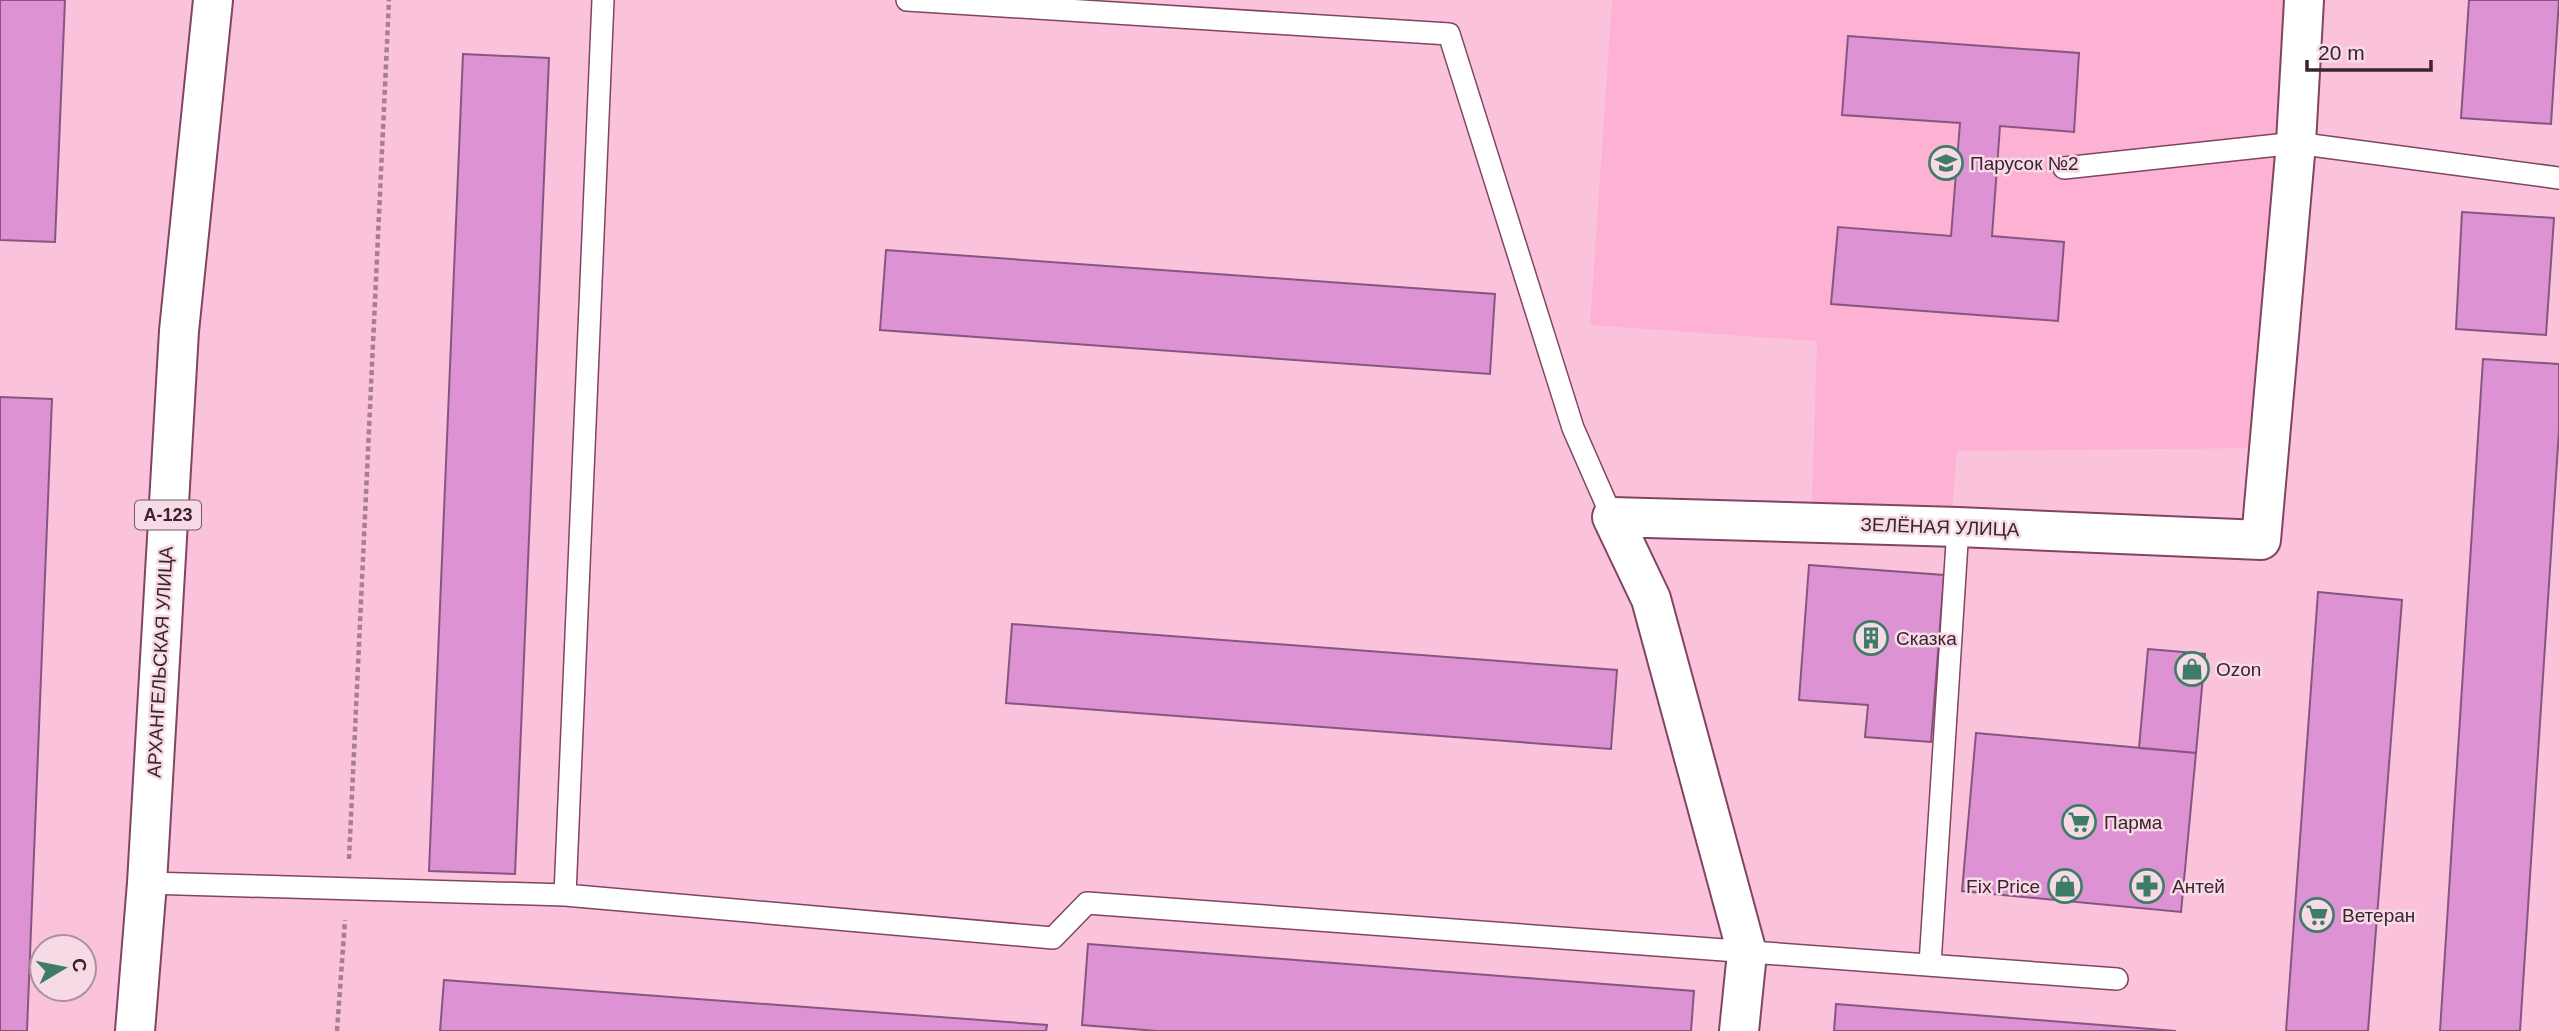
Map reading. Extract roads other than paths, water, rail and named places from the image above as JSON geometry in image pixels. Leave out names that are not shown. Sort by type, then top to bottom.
[{"type":"street","name":"АРХАНГЕЛЬСКАЯ УЛИЦА","points":[[135,1031],[147,883],[179,331],[213,0]]},
{"type":"street","name":"ЗЕЛЁНАЯ УЛИЦА","points":[[1612,517],[1958,527],[2261,540],[2296,143],[2304,0]]},
{"type":"street","points":[[1612,517],[1651,599],[1747,953],[1739,1031]]},
{"type":"lane","points":[[565,895],[603,0]]},
{"type":"lane","points":[[907,0],[1449,34],[1573,428],[1612,517]]},
{"type":"lane","points":[[2064,168],[2296,143],[2559,178]]},
{"type":"lane","points":[[1930,964],[1958,527]]},
{"type":"lane","points":[[147,883],[565,895],[1053,938],[1087,902],[2117,979]]},
{"type":"place","name":"Парусок №2","points":[[1946,163]]},
{"type":"place","name":"Сказка","points":[[1871,638]]},
{"type":"place","name":"Ozon","points":[[2192,669]]},
{"type":"place","name":"Парма","points":[[2079,822]]},
{"type":"place","name":"Fix Price","points":[[2065,886]]},
{"type":"place","name":"Антей","points":[[2147,886]]},
{"type":"place","name":"Ветеран","points":[[2317,915]]}]
